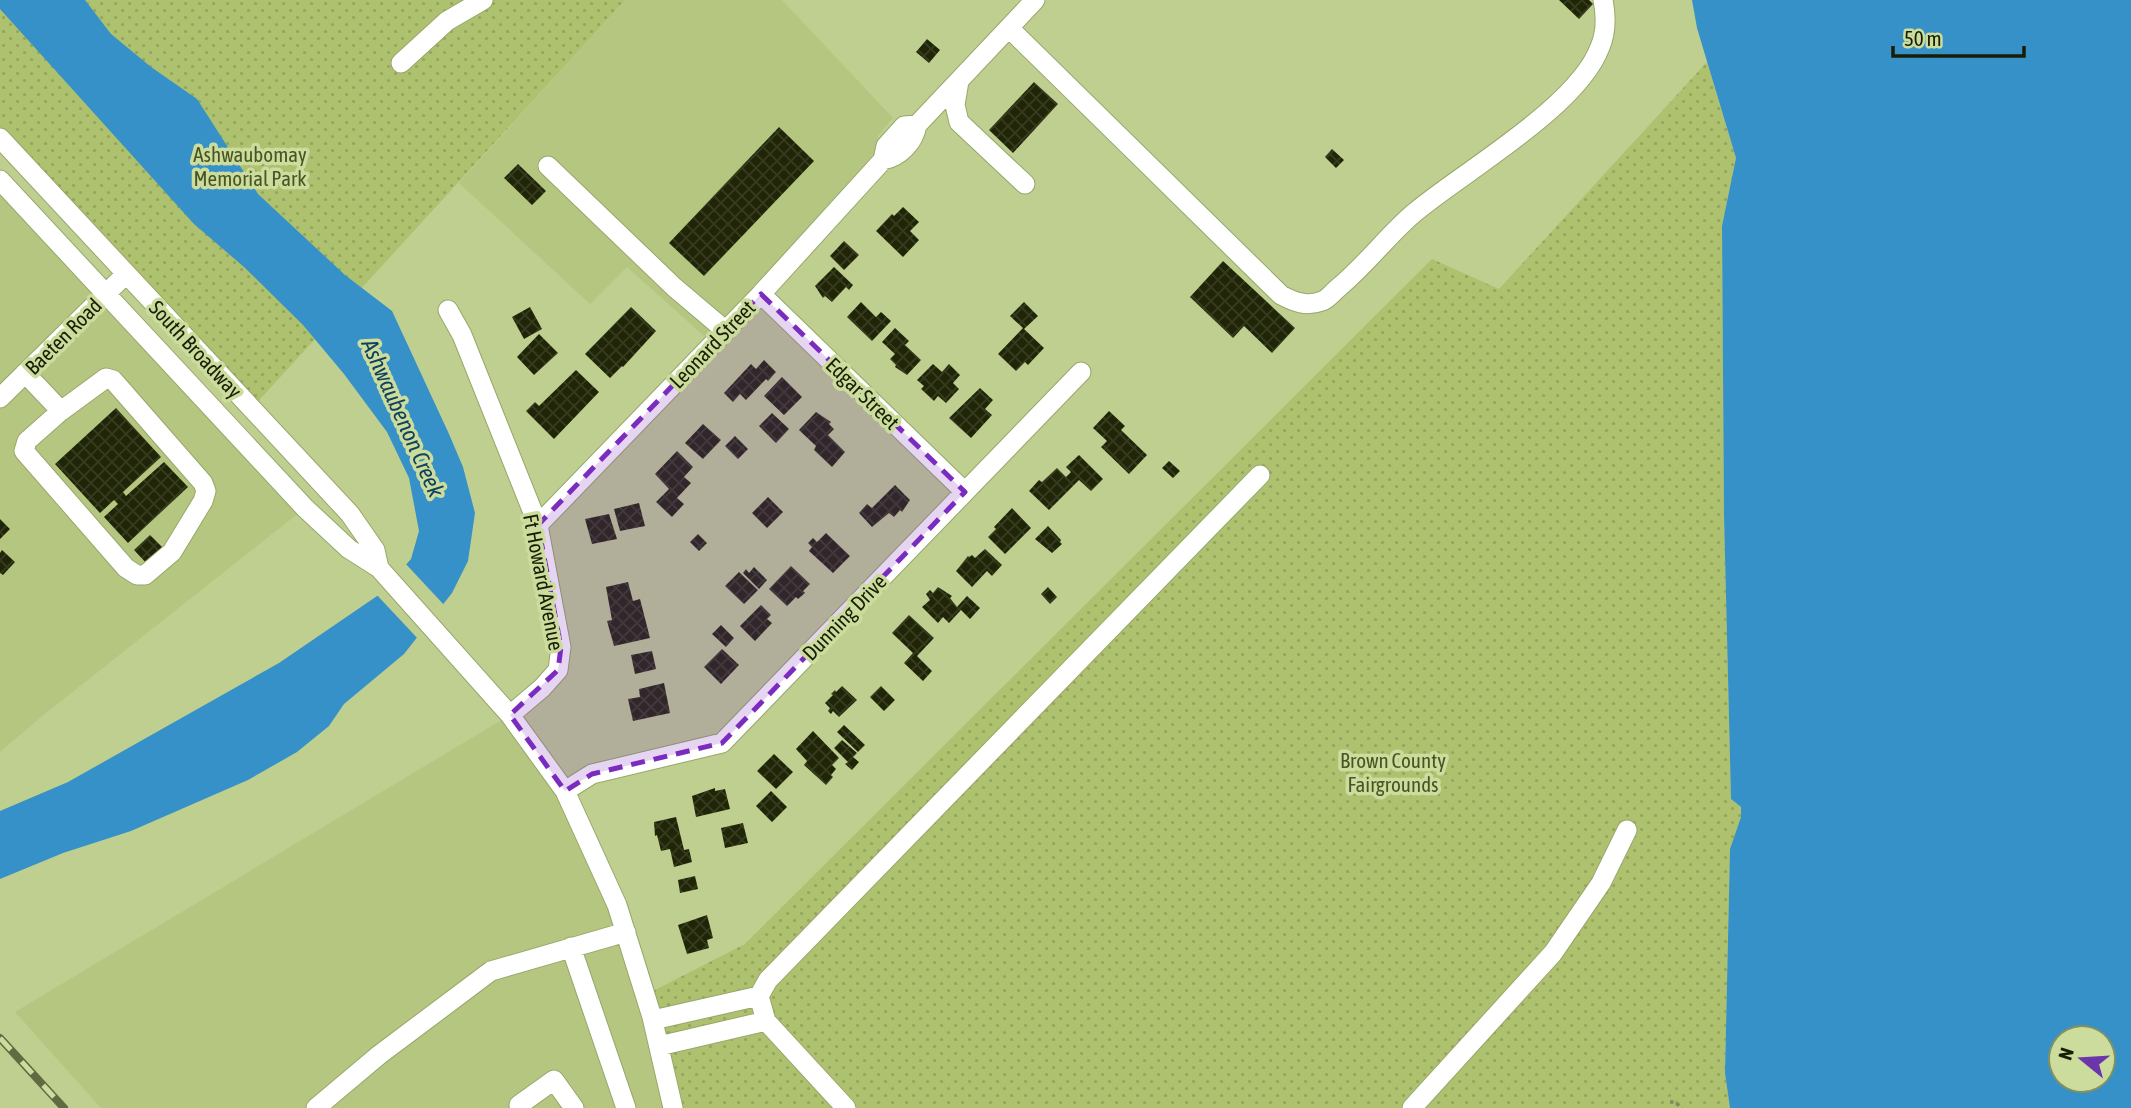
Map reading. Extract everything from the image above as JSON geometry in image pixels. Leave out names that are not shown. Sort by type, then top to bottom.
[{"type":"street","points":[[401,62],[447,21],[483,0]]},
{"type":"street","name":"Leonard Street","points":[[538,525],[761,294],[883,160],[896,158],[915,135],[917,125],[1035,0]]},
{"type":"street","points":[[1009,28],[1281,295],[1294,302],[1307,304],[1323,301],[1352,276],[1413,214],[1557,104],[1590,67],[1601,47],[1605,12],[1602,0]]},
{"type":"street","points":[[959,80],[955,105],[959,122],[1025,184]]},
{"type":"street","name":"South Broadway","points":[[0,138],[350,514],[375,550],[379,568]]},
{"type":"street","points":[[548,166],[674,287],[726,331]]},
{"type":"street","name":"South Broadway","points":[[0,180],[305,508],[349,549],[379,568],[510,715]]},
{"type":"street","name":"Baeten Road","points":[[0,398],[126,274]]},
{"type":"street","name":"Edgar Street","points":[[761,294],[965,492]]},
{"type":"street","name":"Ft Howard Avenue","points":[[448,310],[462,335],[538,525],[561,647],[558,670],[542,688],[510,715]]},
{"type":"street","name":"Dunning Drive","points":[[565,790],[592,774],[722,743],[1081,372]]},
{"type":"street","points":[[25,373],[61,411]]},
{"type":"street","points":[[106,378],[113,380],[195,474],[206,491],[203,501],[172,552],[145,575],[137,575],[126,568],[24,451],[27,440],[61,411],[106,378]]},
{"type":"street","points":[[846,1108],[766,1021],[759,996],[768,980],[1260,475]]},
{"type":"street","points":[[510,715],[565,790],[617,905],[653,1020],[673,1108]]},
{"type":"street","points":[[1412,1108],[1553,953],[1601,883],[1627,830]]},
{"type":"street","points":[[316,1108],[379,1055],[491,971],[626,932]]},
{"type":"street","points":[[571,947],[626,1108]]},
{"type":"street","points":[[653,1020],[759,996]]},
{"type":"street","points":[[659,1046],[766,1021]]},
{"type":"street","points":[[519,1105],[554,1080],[574,1108]]},
{"type":"path","points":[[1671,1102],[1682,1108]]},
{"type":"highlighted area","points":[[761,294],[965,492],[722,743],[592,774],[565,791],[510,715],[558,670],[561,647],[538,525]]},
{"type":"shaded area","points":[[625,0],[782,0],[893,118],[877,137],[891,156],[713,344],[627,267],[590,304],[459,183]]},
{"type":"shaded area","points":[[0,180],[305,508],[0,752]]},
{"type":"shaded area","points":[[510,715],[565,791],[617,905],[673,1108],[101,1108],[15,1012]]},
{"type":"green space","name":"Ashwaubomay Memorial Park","points":[[0,0],[625,0],[252,408],[0,138]]},
{"type":"green space","name":"Brown County Fairgrounds","points":[[1707,62],[1736,158],[1722,226],[1724,515],[1731,799],[1741,807],[1741,817],[1730,849],[1725,1073],[1730,1108],[673,1108],[645,995],[745,944],[1432,259],[1499,289]]},
{"type":"water","name":"Ashwaubenon Creek","points":[[0,0],[85,0],[111,34],[151,67],[197,99],[258,194],[345,275],[392,311],[463,467],[475,513],[468,561],[452,593],[404,654],[344,704],[329,726],[297,752],[248,780],[131,831],[63,853],[0,879],[0,811],[68,782],[279,663],[380,594],[411,559],[419,531],[409,478],[387,432],[344,374],[303,325],[244,267],[194,224],[0,9]]},
{"type":"water","points":[[1692,0],[2131,0],[2131,1108],[1730,1108],[1725,1073],[1730,849],[1741,817],[1741,807],[1731,799],[1724,515],[1722,226],[1736,158],[1697,28]]},
{"type":"pier","points":[[404,562],[446,607],[420,641],[375,593]]},
{"type":"building","points":[[1559,0],[1589,0],[1593,4],[1579,19]]},
{"type":"building","points":[[927,39],[940,50],[929,63],[916,52]]},
{"type":"building","points":[[1034,82],[1058,104],[1013,153],[989,130]]},
{"type":"building","points":[[779,127],[814,161],[704,276],[669,243]]},
{"type":"building","points":[[1332,149],[1344,160],[1336,168],[1325,157]]},
{"type":"building","points":[[518,164],[546,191],[532,205],[504,178]]},
{"type":"building","points":[[903,207],[919,222],[910,231],[919,240],[903,257],[876,231]]},
{"type":"building","points":[[844,241],[859,255],[844,270],[830,256]]},
{"type":"building","points":[[1223,261],[1295,328],[1272,353],[1244,326],[1233,338],[1190,297]]},
{"type":"building","points":[[834,267],[853,285],[849,290],[846,287],[832,302],[825,296],[823,298],[815,286]]},
{"type":"building","points":[[861,302],[876,317],[881,312],[891,321],[872,341],[847,317]]},
{"type":"building","points":[[1024,302],[1038,316],[1024,329],[1044,348],[1028,365],[1025,362],[1016,371],[998,354],[1023,328],[1010,316]]},
{"type":"building","points":[[530,307],[542,329],[524,339],[512,317]]},
{"type":"building","points":[[631,307],[656,331],[610,378],[585,354]]},
{"type":"building","points":[[895,328],[909,341],[905,345],[921,360],[907,375],[895,367],[890,359],[895,354],[882,342]]},
{"type":"building","points":[[539,334],[558,353],[534,375],[517,357]]},
{"type":"building","points":[[764,360],[776,372],[746,400],[740,394],[733,402],[724,393],[751,364],[756,369]]},
{"type":"building","points":[[933,364],[942,372],[949,364],[960,375],[953,383],[959,389],[946,403],[938,396],[934,401],[921,389],[924,386],[917,380]]},
{"type":"building","points":[[576,370],[599,392],[554,439],[526,411],[535,402],[539,406]]},
{"type":"building","points":[[782,377],[802,397],[784,415],[764,396]]},
{"type":"building","points":[[980,388],[993,400],[985,409],[992,415],[971,438],[949,418]]},
{"type":"building","points":[[116,408],[161,457],[123,492],[126,496],[164,462],[188,487],[128,543],[104,517],[118,504],[114,500],[100,513],[55,464]]},
{"type":"building","points":[[1109,411],[1125,426],[1121,430],[1147,455],[1129,474],[1101,447],[1107,441],[1093,428]]},
{"type":"building","points":[[816,412],[831,422],[829,424],[834,429],[828,435],[845,452],[832,467],[814,450],[816,446],[799,430]]},
{"type":"building","points":[[772,413],[789,429],[776,443],[759,426]]},
{"type":"building","points":[[703,424],[721,440],[703,459],[685,443]]},
{"type":"building","points":[[735,436],[748,449],[738,459],[725,446]]},
{"type":"building","points":[[677,451],[693,467],[684,477],[691,483],[677,498],[684,504],[672,517],[656,502],[669,489],[655,474]]},
{"type":"building","points":[[1079,455],[1103,479],[1091,491],[1079,480],[1049,510],[1029,491],[1039,480],[1042,482],[1057,468],[1066,477],[1071,472],[1066,467]]},
{"type":"building","points":[[1169,461],[1180,471],[1173,478],[1162,468]]},
{"type":"building","points":[[895,485],[910,500],[902,512],[900,510],[894,517],[889,513],[872,527],[859,513],[867,504],[872,508]]},
{"type":"building","points":[[768,497],[783,512],[767,528],[752,513]]},
{"type":"building","points":[[639,503],[645,526],[620,531],[614,509]]},
{"type":"building","points":[[1012,508],[1031,528],[1005,554],[988,537]]},
{"type":"building","points":[[609,514],[617,539],[592,544],[585,519]]},
{"type":"building","points":[[0,519],[10,529],[0,539]]},
{"type":"building","points":[[1048,526],[1062,544],[1052,553],[1035,539]]},
{"type":"building","points":[[826,533],[850,556],[833,573],[809,551],[812,547],[808,543],[813,538],[817,542]]},
{"type":"building","points":[[698,534],[707,543],[699,551],[690,542]]},
{"type":"building","points":[[150,535],[166,551],[149,566],[134,550]]},
{"type":"building","points":[[985,549],[1002,565],[992,576],[987,571],[972,587],[956,571],[968,556],[975,558]]},
{"type":"building","points":[[2,550],[15,562],[3,575],[0,573]]},
{"type":"building","points":[[791,566],[810,584],[803,591],[805,593],[787,606],[769,589]]},
{"type":"building","points":[[754,567],[767,580],[759,589],[743,573],[746,569],[749,573]]},
{"type":"building","points":[[739,572],[758,590],[744,604],[725,586]]},
{"type":"building","points":[[628,582],[633,601],[640,599],[650,638],[614,646],[607,621],[612,620],[606,587]]},
{"type":"building","points":[[938,587],[952,596],[950,598],[957,607],[967,596],[980,608],[970,619],[961,610],[949,623],[943,617],[938,623],[922,607],[930,600],[926,594],[930,590],[933,593]]},
{"type":"building","points":[[1048,587],[1057,597],[1050,604],[1041,594]]},
{"type":"building","points":[[761,605],[771,615],[767,619],[772,623],[755,641],[740,626]]},
{"type":"building","points":[[909,615],[934,638],[917,656],[932,671],[923,681],[904,663],[913,653],[892,633]]},
{"type":"building","points":[[721,625],[734,638],[726,647],[712,634]]},
{"type":"building","points":[[722,649],[739,665],[721,684],[704,667]]},
{"type":"building","points":[[652,651],[656,669],[635,674],[631,655]]},
{"type":"building","points":[[664,683],[670,713],[633,721],[628,699],[640,697],[639,689]]},
{"type":"building","points":[[842,686],[857,700],[839,717],[833,711],[831,714],[828,711],[830,708],[825,703],[835,690],[836,692]]},
{"type":"building","points":[[881,686],[895,700],[884,711],[870,697]]},
{"type":"building","points":[[844,725],[865,745],[858,752],[837,732]]},
{"type":"building","points":[[813,731],[839,758],[832,765],[836,769],[826,785],[804,765],[807,761],[796,749]]},
{"type":"building","points":[[842,740],[857,753],[853,757],[859,762],[852,770],[834,748]]},
{"type":"building","points":[[774,754],[793,772],[776,789],[757,771]]},
{"type":"building","points":[[715,788],[715,791],[725,789],[730,809],[696,817],[692,796]]},
{"type":"building","points":[[771,791],[787,807],[772,822],[756,806]]},
{"type":"building","points":[[676,817],[684,850],[689,849],[692,862],[674,867],[670,849],[661,851],[657,835],[655,836],[654,822]]},
{"type":"building","points":[[743,823],[748,843],[725,848],[721,828]]},
{"type":"building","points":[[695,876],[698,889],[680,893],[678,880]]},
{"type":"building","points":[[707,915],[713,938],[707,940],[709,948],[687,954],[678,925]]},
{"type":"railway","points":[[0,1038],[64,1108]]}]
